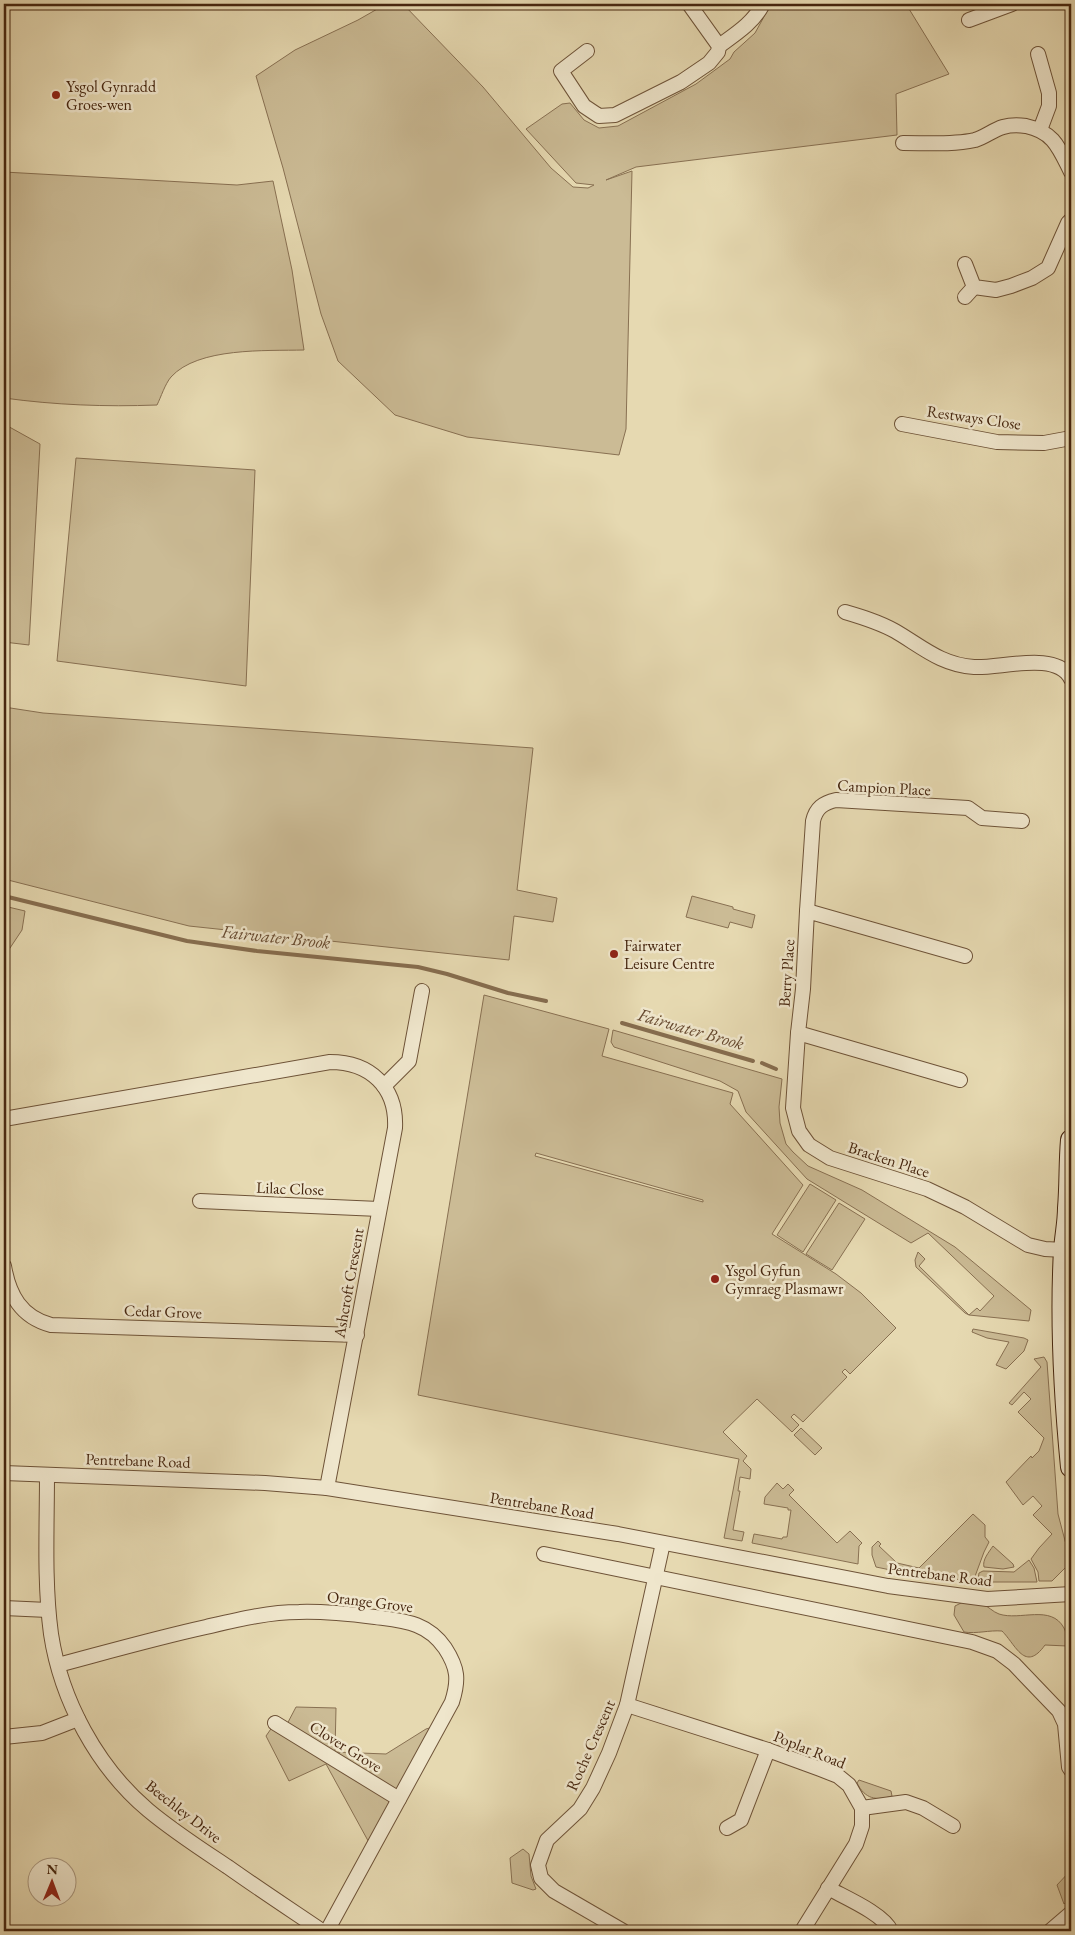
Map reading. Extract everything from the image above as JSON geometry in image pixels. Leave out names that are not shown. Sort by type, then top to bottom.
[{"type":"street","points":[[689,4],[719,49]]},
{"type":"street","points":[[587,52],[561,71],[584,106],[599,116],[615,116],[674,86],[709,63],[719,49],[747,26],[763,4]]},
{"type":"street","points":[[970,20],[1012,4]]},
{"type":"street","points":[[1038,54],[1050,93],[1049,106],[1040,130]]},
{"type":"street","points":[[903,143],[955,143],[977,139],[1004,126],[1020,125],[1046,133],[1056,144],[1071,172]]},
{"type":"street","points":[[977,139],[988,150]]},
{"type":"street","points":[[965,264],[970,292],[996,290],[1032,278],[1048,268],[1071,220]]},
{"type":"street","name":"Restways Close","points":[[902,424],[997,442],[1044,443],[1071,438]]},
{"type":"street","points":[[845,612],[886,626],[928,654],[949,662],[974,667],[1024,662],[1052,664],[1070,676],[1071,679]]},
{"type":"street","name":"Campion Place","points":[[807,911],[813,821],[815,813],[826,802],[836,800],[968,808],[982,818],[1022,821]]},
{"type":"street","points":[[807,911],[965,956]]},
{"type":"street","name":"Berry Place","points":[[798,1033],[803,989],[807,911]]},
{"type":"street","points":[[384,1086],[409,1061],[422,991]]},
{"type":"street","points":[[798,1033],[960,1080]]},
{"type":"street","name":"Bracken Place","points":[[798,1033],[793,1108],[799,1131],[809,1144],[830,1158],[927,1189],[965,1207],[1028,1245],[1045,1249],[1064,1250]]},
{"type":"street","name":"Ashcroft Crescent","points":[[4,1119],[330,1062],[350,1063],[359,1066],[376,1077],[384,1086],[392,1100],[396,1118],[327,1488]]},
{"type":"street","points":[[1071,1140],[1064,1250],[1064,1353],[1071,1467]]},
{"type":"street","name":"Lilac Close","points":[[200,1202],[379,1209]]},
{"type":"street","name":"Cedar Grove","points":[[4,1266],[12,1296],[16,1303],[26,1314],[51,1325],[356,1335]]},
{"type":"street","name":"Pentrebane Road","points":[[4,1473],[265,1483],[327,1488],[618,1534],[888,1586],[987,1599],[1071,1594]]},
{"type":"street","name":"Beechley Drive","points":[[47,1475],[48,1610],[58,1665],[68,1698],[78,1719],[98,1752],[118,1779],[147,1809],[322,1931]]},
{"type":"street","name":"Roche Crescent","points":[[623,1931],[554,1891],[541,1878],[538,1865],[547,1840],[580,1809],[593,1788],[628,1705],[663,1544]]},
{"type":"street","points":[[544,1554],[972,1642],[997,1651],[1014,1664],[1059,1711],[1065,1724],[1069,1767],[1071,1770]]},
{"type":"street","points":[[4,1608],[48,1610]]},
{"type":"street","name":"Orange Grove","points":[[58,1665],[165,1636],[264,1615],[298,1612],[334,1612],[415,1623],[428,1630],[441,1642],[456,1668],[457,1686],[448,1709],[327,1931]]},
{"type":"street","name":"Poplar Road","points":[[628,1705],[768,1750],[838,1776],[849,1785],[862,1808]]},
{"type":"street","points":[[4,1737],[42,1733],[78,1719]]},
{"type":"street","name":"Clover Grove","points":[[275,1723],[399,1799]]},
{"type":"street","points":[[727,1828],[741,1820],[768,1750]]},
{"type":"street","points":[[802,1931],[856,1844],[862,1826],[862,1808],[906,1802],[923,1808],[953,1826]]},
{"type":"street","points":[[828,1888],[874,1914],[889,1926],[891,1931]]},
{"type":"street","points":[[1050,1931],[1071,1913]]},
{"type":"shaded area","points":[[386,4],[403,4],[483,87],[551,168],[573,187],[588,188],[594,185],[576,183],[526,129],[562,104],[570,103],[584,120],[599,128],[618,126],[696,84],[730,59],[734,52],[755,33],[771,4],[906,4],[949,74],[896,94],[897,135],[636,167],[606,180],[632,171],[626,429],[619,455],[467,437],[395,415],[338,361],[321,314],[283,168],[256,76],[295,50],[358,20]]},
{"type":"shaded area","points":[[4,172],[237,185],[273,181],[292,270],[304,350],[252,351],[198,360],[183,367],[171,377],[157,405],[80,405],[4,398]]},
{"type":"shaded area","points":[[4,424],[40,444],[29,645],[4,642]]},
{"type":"shaded area","points":[[76,458],[255,470],[246,686],[57,661]]},
{"type":"shaded area","points":[[4,707],[43,713],[533,748],[517,890],[557,898],[553,922],[514,916],[509,960],[189,926],[4,879]]},
{"type":"shaded area","points":[[692,896],[755,915],[752,928],[730,922],[728,928],[686,917]]},
{"type":"shaded area","points":[[4,906],[25,911],[22,930],[4,957]]},
{"type":"shaded area","points":[[484,995],[609,1029],[602,1056],[733,1093],[730,1104],[803,1185],[772,1234],[836,1274],[861,1293],[896,1328],[850,1374],[845,1369],[842,1372],[847,1377],[803,1422],[794,1414],[791,1417],[799,1425],[792,1432],[757,1399],[723,1432],[747,1456],[743,1461],[751,1469],[750,1479],[740,1477],[738,1491],[740,1491],[733,1530],[744,1532],[742,1541],[724,1538],[739,1459],[418,1395]],"holes":[[[536,1153],[703,1200],[703,1202],[535,1156]]]},
{"type":"shaded area","points":[[613,1030],[782,1079],[779,1107],[780,1123],[786,1144],[793,1152],[808,1166],[862,1190],[955,1247],[1031,1310],[1029,1321],[969,1315],[977,1308],[980,1311],[994,1296],[928,1233],[911,1243],[807,1179],[746,1112],[738,1091],[720,1081],[614,1047],[611,1042]]},
{"type":"shaded area","points":[[810,1184],[836,1200],[803,1252],[777,1235]]},
{"type":"shaded area","points":[[839,1203],[865,1219],[832,1270],[806,1254]]},
{"type":"shaded area","points":[[918,1252],[925,1259],[919,1266],[969,1315],[916,1267],[915,1260]]},
{"type":"shaded area","points":[[973,1329],[1028,1340],[1024,1351],[1006,1369],[996,1365],[1009,1342],[987,1338],[972,1332]]},
{"type":"shaded area","points":[[1044,1357],[1047,1362],[1058,1514],[1068,1552],[1068,1565],[1052,1581],[1039,1581],[1038,1572],[1031,1559],[1052,1534],[1033,1515],[1042,1506],[1033,1496],[1023,1505],[1006,1482],[1031,1456],[1032,1458],[1039,1451],[1044,1438],[1018,1412],[1031,1399],[1024,1392],[1012,1405],[1009,1403],[1041,1367],[1034,1359]]},
{"type":"shaded area","points":[[801,1428],[822,1448],[815,1455],[794,1435]]},
{"type":"shaded area","points":[[777,1483],[783,1489],[788,1484],[794,1490],[789,1495],[837,1543],[850,1531],[862,1543],[859,1546],[858,1564],[752,1543],[754,1534],[782,1539],[787,1537],[791,1510],[764,1504],[765,1497]]},
{"type":"shaded area","points":[[973,1514],[985,1525],[985,1537],[989,1542],[974,1579],[968,1581],[910,1574],[876,1567],[872,1555],[872,1547],[878,1541],[881,1544],[879,1546],[897,1563],[919,1568]]},
{"type":"shaded area","points":[[993,1546],[1014,1567],[1003,1569],[984,1567],[985,1559]]},
{"type":"shaded area","points":[[1029,1560],[1034,1568],[1037,1582],[981,1582],[978,1579],[979,1573],[983,1571],[1014,1572]]},
{"type":"shaded area","points":[[963,1602],[980,1603],[999,1614],[1007,1616],[1043,1615],[1051,1617],[1064,1628],[1067,1646],[1045,1645],[1032,1657],[1026,1657],[1016,1649],[1002,1631],[964,1632],[954,1615],[955,1606]]},
{"type":"shaded area","points":[[296,1707],[336,1708],[335,1752],[386,1754],[426,1729],[440,1725],[372,1848],[326,1764],[289,1781],[266,1736],[275,1723],[285,1728]]},
{"type":"shaded area","points":[[859,1780],[891,1791],[892,1796],[876,1798],[867,1795],[857,1783]]},
{"type":"shaded area","points":[[523,1849],[529,1854],[531,1876],[536,1889],[533,1890],[512,1883],[510,1858]]},
{"type":"shaded area","points":[[1071,1870],[1071,1898],[1064,1904],[1057,1885]]},
{"type":"waterway","name":"Fairwater Brook","points":[[4,896],[187,941],[257,951],[418,967],[508,993],[546,1001]]},
{"type":"waterway","name":"Fairwater Brook","points":[[622,1023],[753,1061]]},
{"type":"waterway","name":"Fairwater Brook","points":[[762,1063],[776,1069]]},
{"type":"place","name":"Ysgol Gynradd Groes-wen","points":[[56,95]]},
{"type":"place","name":"Fairwater Leisure Centre","points":[[614,954]]},
{"type":"place","name":"Ysgol Gyfun Gymraeg Plasmawr","points":[[715,1279]]}]
